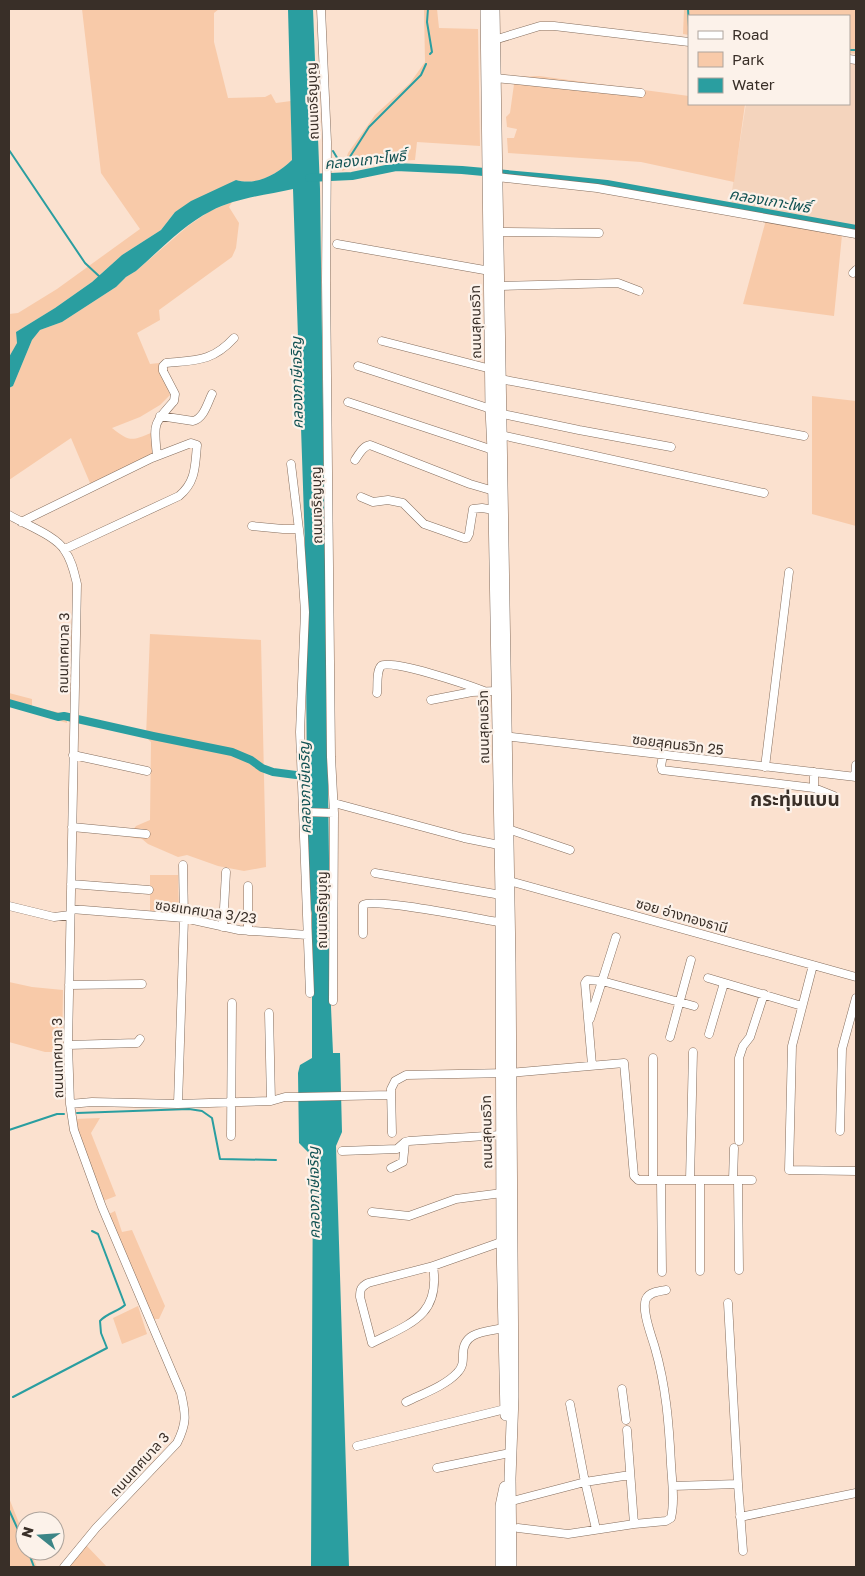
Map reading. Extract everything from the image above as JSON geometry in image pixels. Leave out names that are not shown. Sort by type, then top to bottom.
[{"type":"main road","name":"ถนนสุคนธวิท","points":[[486,9],[495,78],[500,379],[495,411],[493,450],[497,691],[508,829],[504,846]]},
{"type":"main road","name":"ถนนสุคนธวิท","points":[[494,9],[490,41],[491,369],[495,411],[501,434],[509,1407],[506,1428],[510,1448],[511,1567]]},
{"type":"main road","name":"ถนนสุคนธวิท","points":[[504,880],[500,895],[505,923]]},
{"type":"main road","name":"ถนนสุคนธวิท","points":[[505,1073],[502,1193],[507,1240],[504,1328],[509,1407]]},
{"type":"main road","points":[[501,1567],[501,1506],[504,1487],[511,1488],[518,1528],[518,1567]]},
{"type":"street","name":"ถนนเจริญบุญ","points":[[321,9],[327,142],[326,301],[331,757],[334,804],[332,813],[333,1001]]},
{"type":"street","points":[[490,41],[540,26],[554,26],[688,42]]},
{"type":"street","points":[[495,78],[641,93]]},
{"type":"street","points":[[497,177],[597,188],[856,234]]},
{"type":"street","points":[[498,232],[599,233]]},
{"type":"street","points":[[337,244],[490,271]]},
{"type":"street","points":[[499,286],[618,283],[639,290]]},
{"type":"street","points":[[157,456],[154,426],[175,398],[175,394],[162,371],[163,366],[166,363],[198,360],[214,355],[225,348],[234,338]]},
{"type":"street","points":[[382,341],[491,369]]},
{"type":"street","points":[[358,366],[495,411],[671,447]]},
{"type":"street","points":[[500,379],[804,436]]},
{"type":"street","points":[[160,416],[197,420],[203,413],[212,394]]},
{"type":"street","points":[[348,402],[493,450]]},
{"type":"street","points":[[501,434],[764,493]]},
{"type":"street","points":[[9,515],[21,522],[55,540],[65,549],[179,496],[185,491],[193,478],[196,443],[191,443],[157,456],[21,522]]},
{"type":"street","points":[[355,460],[363,448],[370,446],[470,484],[494,490]]},
{"type":"street","points":[[291,464],[299,528],[305,612],[300,711],[310,993]]},
{"type":"street","points":[[361,497],[373,502],[388,500],[403,503],[424,524],[464,538],[467,538],[469,534],[473,509],[494,510]]},
{"type":"street","points":[[252,526],[283,529],[299,528]]},
{"type":"street","name":"ถนนเทศบาล 3","points":[[64,1567],[96,1528],[176,1444],[184,1430],[185,1411],[181,1393],[102,1207],[74,1130],[70,1104],[68,1045],[77,584],[73,566],[65,549]]},
{"type":"street","points":[[765,766],[789,572]]},
{"type":"street","points":[[377,693],[379,672],[381,666],[385,664],[418,670],[484,691]]},
{"type":"street","points":[[431,700],[484,691],[497,691]]},
{"type":"street","name":"ซอยสุคนธวิท 25","points":[[502,736],[856,777]]},
{"type":"street","points":[[73,755],[147,771]]},
{"type":"street","points":[[663,755],[660,766],[662,770],[814,788],[834,796]]},
{"type":"street","points":[[856,765],[856,777]]},
{"type":"street","points":[[814,772],[814,788]]},
{"type":"street","points":[[334,804],[464,838],[504,846]]},
{"type":"street","points":[[304,812],[332,813]]},
{"type":"street","points":[[72,827],[146,834]]},
{"type":"street","points":[[508,829],[570,850]]},
{"type":"street","points":[[178,1104],[184,918],[183,865]]},
{"type":"street","points":[[224,927],[226,872]]},
{"type":"street","points":[[375,873],[500,895]]},
{"type":"street","name":"ซอย อ่างทองธานี","points":[[504,880],[856,977]]},
{"type":"street","points":[[71,884],[149,890]]},
{"type":"street","points":[[248,886],[248,931]]},
{"type":"street","points":[[363,934],[363,905],[366,903],[404,906],[505,923]]},
{"type":"street","name":"ซอยเทศบาล 3/23","points":[[9,906],[54,917],[71,912],[184,918],[248,931],[308,935]]},
{"type":"street","points":[[589,1023],[616,937]]},
{"type":"street","points":[[670,1038],[691,960]]},
{"type":"street","points":[[813,965],[790,1056],[789,1170],[856,1171]]},
{"type":"street","points":[[708,978],[802,1006]]},
{"type":"street","points":[[592,1065],[586,981],[602,981],[694,1006]]},
{"type":"street","points":[[709,1034],[724,983]]},
{"type":"street","points":[[69,985],[142,984]]},
{"type":"street","points":[[739,1141],[738,1058],[743,1046],[750,1037],[764,994]]},
{"type":"street","points":[[840,1132],[842,1049],[856,998]]},
{"type":"street","points":[[232,1003],[232,1136]]},
{"type":"street","points":[[270,1013],[270,1101]]},
{"type":"street","points":[[68,1045],[137,1043],[140,1039]]},
{"type":"street","points":[[690,1180],[693,1052]]},
{"type":"street","points":[[653,1058],[662,1272]]},
{"type":"street","points":[[392,1134],[391,1088],[395,1081],[406,1075],[505,1073],[624,1063],[634,1176],[638,1180],[752,1180]]},
{"type":"street","points":[[70,1104],[92,1102],[178,1104],[270,1101],[284,1097],[391,1095]]},
{"type":"street","points":[[342,1151],[397,1149],[405,1142],[502,1135]]},
{"type":"street","points":[[391,1168],[403,1162],[405,1142]]},
{"type":"street","points":[[734,1148],[739,1270]]},
{"type":"street","points":[[700,1180],[700,1271]]},
{"type":"street","points":[[372,1212],[409,1216],[456,1199],[502,1193]]},
{"type":"street","points":[[433,1266],[431,1303],[424,1313],[372,1343],[360,1297],[362,1286],[433,1266],[507,1240]]},
{"type":"street","points":[[518,1528],[568,1534],[666,1521],[672,1518],[673,1486],[668,1407],[662,1372],[646,1318],[645,1304],[646,1299],[651,1294],[666,1290]]},
{"type":"street","points":[[728,1302],[743,1551]]},
{"type":"street","points":[[406,1402],[449,1380],[456,1374],[461,1368],[463,1347],[466,1340],[477,1334],[504,1328]]},
{"type":"street","points":[[622,1389],[626,1420]]},
{"type":"street","points":[[570,1404],[596,1529]]},
{"type":"street","points":[[357,1446],[509,1407]]},
{"type":"street","points":[[627,1430],[634,1524]]},
{"type":"street","points":[[437,1468],[510,1448]]},
{"type":"street","points":[[511,1488],[585,1482],[630,1475]]},
{"type":"street","points":[[673,1486],[738,1484]]},
{"type":"street","points":[[740,1517],[856,1493]]},
{"type":"shaded area","points":[[850,63],[856,64],[856,226],[730,203],[746,105],[850,105]]},
{"type":"green space","points":[[82,9],[219,9],[214,13],[214,42],[228,98],[265,97],[271,94],[276,103],[291,101],[292,160],[266,178],[252,181],[236,180],[175,212],[161,230],[122,255],[92,282],[16,332],[17,343],[9,357],[9,314],[18,313],[57,289],[140,229],[101,173]]},
{"type":"green space","points":[[424,9],[437,9],[439,28],[478,29],[480,146],[417,142],[415,160],[363,163],[342,171],[348,153],[375,115],[410,83],[425,62]]},
{"type":"green space","points":[[684,9],[856,9],[856,54],[850,53],[850,15],[688,15],[688,35],[683,34]]},
{"type":"green space","points":[[539,76],[688,96],[688,105],[745,105],[734,182],[641,162],[508,153],[507,138],[514,138],[517,129],[507,127],[506,117],[510,113],[515,77]]},
{"type":"green space","points":[[232,202],[229,207],[239,223],[236,248],[232,257],[159,310],[160,320],[137,333],[150,364],[159,363],[170,395],[160,405],[140,417],[112,428],[131,439],[151,433],[159,459],[93,490],[71,438],[9,480],[9,388],[13,386],[32,340],[40,330],[62,322],[116,287],[188,226],[210,211]]},
{"type":"green space","points":[[766,220],[842,235],[834,316],[743,304]]},
{"type":"green space","points":[[812,396],[856,401],[856,526],[812,514]]},
{"type":"green space","points":[[150,634],[261,640],[266,867],[244,871],[218,866],[187,855],[178,857],[148,844],[142,839],[128,837],[136,826],[150,820],[151,742],[146,737]]},
{"type":"green space","points":[[9,693],[32,699],[32,707],[67,714],[67,723],[9,706]]},
{"type":"green space","points":[[150,875],[178,875],[179,914],[150,913]]},
{"type":"green space","points":[[9,982],[32,987],[63,990],[62,1052],[45,1052],[9,1042]]},
{"type":"green space","points":[[100,1118],[91,1133],[116,1196],[103,1201],[74,1119]]},
{"type":"green space","points":[[115,1211],[122,1232],[132,1230],[165,1306],[159,1319],[153,1319],[109,1214]]},
{"type":"green space","points":[[138,1306],[147,1334],[122,1344],[113,1318]]},
{"type":"green space","points":[[9,1498],[15,1513],[15,1561],[34,1561],[37,1567],[9,1567]]},
{"type":"green space","points":[[85,1544],[107,1567],[69,1567]]},
{"type":"water","name":"คลองภาษีเจริญ","points":[[288,9],[313,9],[320,189],[331,1007],[333,1053],[340,1053],[342,1132],[336,1146],[349,1567],[311,1567],[313,1157],[299,1143],[298,1073],[300,1065],[312,1058],[312,913],[308,900],[305,546],[293,189],[231,203],[211,211],[191,223],[116,287],[62,322],[40,330],[32,340],[13,386],[9,388],[9,357],[17,343],[16,332],[92,282],[122,255],[161,230],[175,212],[191,201],[236,180],[252,181],[266,178],[292,160]]},
{"type":"waterway","points":[[428,9],[427,22],[432,52],[430,54]]},
{"type":"waterway","points":[[688,9],[688,15]]},
{"type":"waterway","points":[[850,50],[856,50]]},
{"type":"waterway","points":[[333,151],[339,161],[346,163],[369,127],[421,75],[426,64]]},
{"type":"waterway","points":[[9,150],[85,263],[100,277]]},
{"type":"waterway","name":"คลองเกาะโพธิ์","points":[[309,178],[352,176],[396,167],[462,170],[550,178],[607,184],[856,229]]},
{"type":"waterway","name":"คลองภาษีเจริญ","points":[[9,703],[58,717],[64,716],[232,752],[273,772],[296,775]]},
{"type":"waterway","points":[[77,1113],[189,1109],[202,1111],[212,1118],[220,1159],[276,1160]]},
{"type":"waterway","points":[[9,1130],[57,1114],[64,1114]]},
{"type":"waterway","points":[[13,1397],[107,1348],[101,1333],[100,1321],[125,1305],[98,1234],[92,1231]]},
{"type":"waterway","points":[[9,1510],[15,1523]]},
{"type":"waterway","points":[[32,1561],[34,1567]]},
{"type":"district","name":"กระทุ่มแบน","points":[[795,798]]}]
